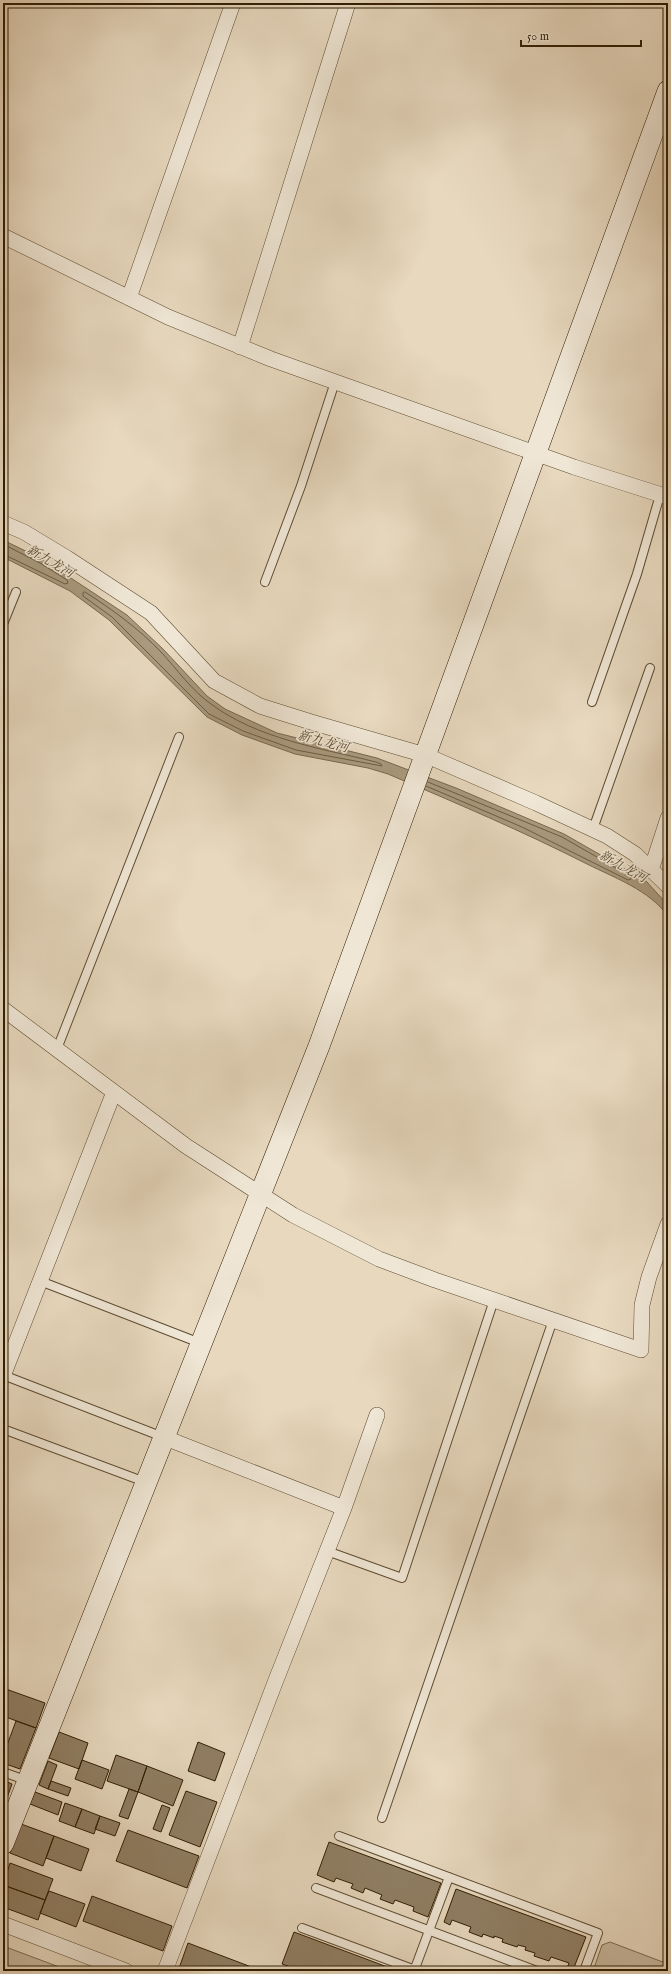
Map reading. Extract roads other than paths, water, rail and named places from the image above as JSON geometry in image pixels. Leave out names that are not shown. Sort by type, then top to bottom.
[{"type":"street","points":[[129,298],[234,3]]},
{"type":"street","points":[[240,346],[348,3]]},
{"type":"street","points":[[3,1844],[200,1343],[322,1039],[668,91]]},
{"type":"street","points":[[3,236],[168,317],[240,346],[335,382],[536,453],[664,496]]},
{"type":"street","points":[[3,523],[24,532],[61,554],[150,613],[214,681],[260,706],[426,755],[607,836],[635,854],[668,886]]},
{"type":"street","points":[[651,870],[668,818]]},
{"type":"street","points":[[3,1009],[186,1146],[293,1216],[379,1259],[642,1350],[642,1305],[649,1277],[668,1224]]},
{"type":"street","points":[[3,1375],[114,1092]]},
{"type":"street","points":[[165,1971],[276,1680],[344,1508],[377,1415]]},
{"type":"street","points":[[163,1437],[344,1508]]},
{"type":"street","points":[[3,1924],[126,1971]]},
{"type":"lane","points":[[264,582],[301,486],[335,382]]},
{"type":"lane","points":[[592,702],[664,496]]},
{"type":"lane","points":[[3,624],[16,592]]},
{"type":"lane","points":[[593,830],[650,668]]},
{"type":"lane","points":[[57,1049],[179,737]]},
{"type":"lane","points":[[40,1281],[200,1343]]},
{"type":"lane","points":[[327,1551],[402,1578],[494,1300]]},
{"type":"lane","points":[[382,1818],[553,1320]]},
{"type":"lane","points":[[3,1375],[163,1437]]},
{"type":"lane","points":[[3,1429],[145,1482]]},
{"type":"lane","points":[[3,1772],[28,1781]]},
{"type":"lane","points":[[340,1836],[598,1933],[584,1971]]},
{"type":"lane","points":[[302,1928],[415,1970],[449,1877]]},
{"type":"lane","points":[[316,1888],[537,1971]]},
{"type":"water","points":[[3,540],[42,559],[127,615],[163,649],[207,696],[225,709],[277,733],[377,758],[456,788],[564,834],[646,881],[668,905],[668,916],[651,899],[620,880],[538,840],[439,796],[388,774],[368,768],[295,754],[242,735],[207,717],[109,620],[70,591],[3,557]]},
{"type":"water label","name":"新九龙河","points":[[50,562]]},
{"type":"water label","name":"新九龙河","points":[[323,742]]},
{"type":"water label","name":"新九龙河","points":[[623,867]]}]
